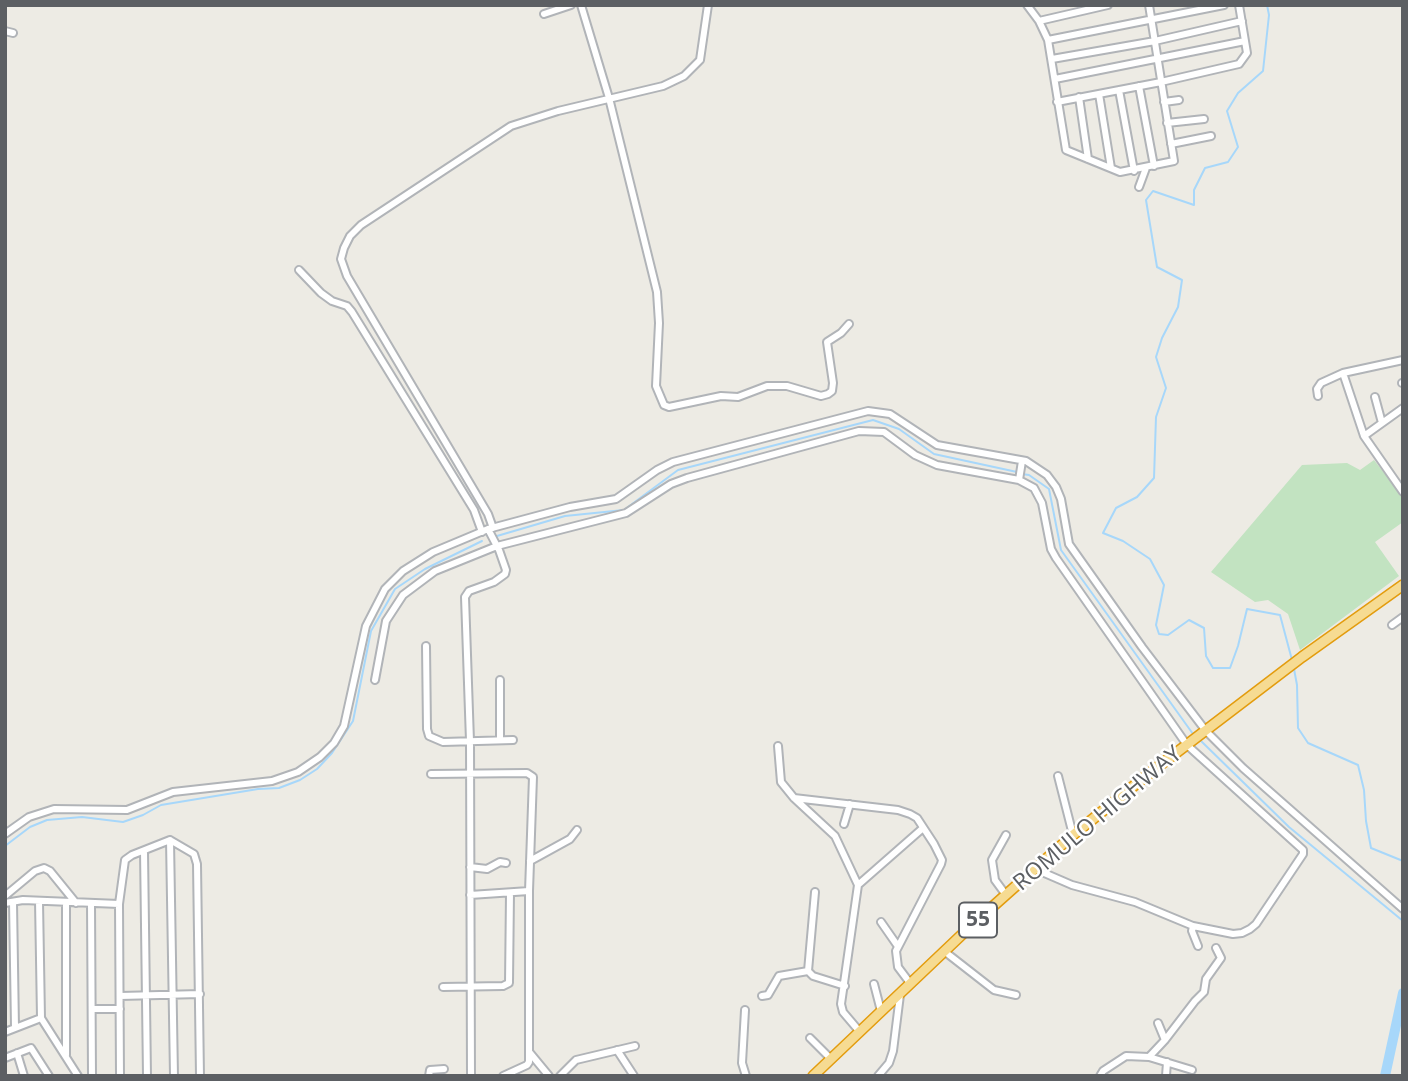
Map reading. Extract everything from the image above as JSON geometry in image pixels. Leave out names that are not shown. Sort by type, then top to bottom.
[{"type":"highway","name":"ROMULO HIGHWAY","points":[[813,1076],[944,951],[1073,835],[1151,772],[1403,585]]},
{"type":"street","points":[[544,14],[571,5]]},
{"type":"street","points":[[581,5],[609,98],[657,292],[659,323],[656,386],[664,405],[678,405],[721,396],[738,397],[766,386],[787,386],[821,396],[828,394],[832,391],[833,383],[827,342],[849,324]]},
{"type":"street","points":[[488,529],[488,514],[347,276],[341,254],[350,236],[361,225],[505,129],[544,114],[673,83],[692,70],[700,60],[708,5]]},
{"type":"street","points":[[1027,5],[1039,20],[1048,40],[1066,150],[1120,172],[1174,161],[1149,5]]},
{"type":"street","points":[[1039,20],[1108,5]]},
{"type":"street","points":[[1048,40],[1224,5]]},
{"type":"street","points":[[1057,102],[1239,64],[1247,53],[1239,5]]},
{"type":"street","points":[[1052,59],[1154,41],[1242,21]]},
{"type":"street","points":[[5,31],[13,33]]},
{"type":"street","points":[[1055,79],[1245,41]]},
{"type":"street","points":[[1139,86],[1154,166]]},
{"type":"street","points":[[1119,90],[1134,171]]},
{"type":"street","points":[[1099,94],[1111,168]]},
{"type":"street","points":[[1079,97],[1088,159]]},
{"type":"street","points":[[1164,102],[1180,100]]},
{"type":"street","points":[[1167,123],[1204,119]]},
{"type":"street","points":[[1171,144],[1211,136]]},
{"type":"street","points":[[1139,187],[1146,168]]},
{"type":"street","points":[[1118,181],[1120,172]]},
{"type":"street","points":[[299,270],[321,293],[332,301],[347,306],[352,312],[488,529],[506,570],[505,574],[494,582],[469,591],[465,597],[470,741],[471,1076]]},
{"type":"street","points":[[1318,396],[1318,386],[1321,383],[1343,373],[1403,360]]},
{"type":"street","points":[[1343,373],[1364,436],[1403,492]]},
{"type":"street","points":[[1375,397],[1381,423]]},
{"type":"street","points":[[1364,436],[1403,408]]},
{"type":"street","points":[[5,834],[29,817],[54,809],[127,810],[173,792],[272,781],[298,772],[320,757],[334,743],[344,726],[366,626],[385,589],[403,571],[433,552],[488,529],[570,507],[616,499],[673,462],[868,411],[890,414],[937,445],[1037,467],[1056,486],[1069,544],[1205,732],[1233,760],[1403,909]]},
{"type":"street","points":[[375,680],[386,621],[403,595],[435,571],[497,546],[614,517],[634,509],[671,484],[687,478],[866,430],[884,432],[915,455],[937,465],[1019,478],[1034,488],[1039,495],[1051,549],[1056,558],[1188,744],[1303,850],[1303,854],[1256,925],[1242,933],[1233,934],[1193,926],[1135,902],[1072,886],[1035,869]]},
{"type":"street","points":[[1019,478],[1022,463]]},
{"type":"street","points":[[1392,625],[1403,617]]},
{"type":"street","points":[[426,646],[428,732],[436,741],[513,740]]},
{"type":"street","points":[[500,680],[500,740]]},
{"type":"street","points":[[778,746],[781,782],[794,798],[835,836],[858,885],[841,1008],[860,1032]]},
{"type":"street","points":[[431,774],[527,773],[533,777],[529,891],[529,1051],[527,1065],[503,1076]]},
{"type":"street","points":[[1058,776],[1073,835]]},
{"type":"street","points":[[794,798],[850,804],[910,814],[917,818],[942,860],[897,945],[898,967],[910,983]]},
{"type":"street","points":[[844,824],[850,804]]},
{"type":"street","points":[[858,885],[923,828]]},
{"type":"street","points":[[530,861],[570,839],[577,830]]},
{"type":"street","points":[[1006,835],[992,860],[995,880],[1006,895]]},
{"type":"street","points":[[120,1076],[119,904],[125,860],[170,840]]},
{"type":"street","points":[[170,840],[194,854],[197,864],[200,1076]]},
{"type":"street","points":[[170,840],[174,1076]]},
{"type":"street","points":[[145,850],[147,1076]]},
{"type":"street","points":[[470,867],[487,869],[500,862],[506,863]]},
{"type":"street","points":[[5,896],[36,871],[44,868],[50,871],[76,903]]},
{"type":"street","points":[[470,895],[529,891]]},
{"type":"street","points":[[808,971],[815,892]]},
{"type":"street","points":[[443,987],[503,986],[509,982],[510,893]]},
{"type":"street","points":[[39,901],[41,1018],[79,1076]]},
{"type":"street","points":[[15,1028],[9,902],[119,904]]},
{"type":"street","points":[[66,903],[66,1056]]},
{"type":"street","points":[[91,904],[92,1076]]},
{"type":"street","points":[[881,922],[897,945]]},
{"type":"street","points":[[1193,926],[1192,932],[1198,946]]},
{"type":"street","points":[[1149,1057],[1204,992],[1206,979],[1221,958],[1216,948]]},
{"type":"street","points":[[944,951],[988,986],[1004,994],[1016,995]]},
{"type":"street","points":[[808,971],[813,976],[845,986]]},
{"type":"street","points":[[762,996],[768,995],[775,981],[783,974],[808,971]]},
{"type":"street","points":[[874,984],[881,1011]]},
{"type":"street","points":[[120,996],[200,994]]},
{"type":"street","points":[[878,1076],[889,1063],[893,1051],[900,995]]},
{"type":"street","points":[[92,1009],[120,1010]]},
{"type":"street","points":[[745,1010],[742,1063],[746,1076]]},
{"type":"street","points":[[5,1032],[41,1018]]},
{"type":"street","points":[[1158,1023],[1165,1040]]},
{"type":"street","points":[[810,1038],[831,1059]]},
{"type":"street","points":[[560,1076],[576,1060],[635,1046]]},
{"type":"street","points":[[5,1058],[31,1048],[49,1076]]},
{"type":"street","points":[[617,1050],[634,1076]]},
{"type":"street","points":[[529,1051],[549,1076]]},
{"type":"street","points":[[17,1053],[24,1076]]},
{"type":"street","points":[[1100,1076],[1103,1071],[1126,1056],[1149,1057],[1192,1070]]},
{"type":"street","points":[[1166,1076],[1167,1062]]},
{"type":"street","points":[[429,1076],[430,1070],[444,1069]]},
{"type":"green space","points":[[1374,460],[1403,497],[1403,522],[1375,542],[1399,576],[1300,650],[1288,614],[1268,600],[1255,602],[1211,572],[1302,465],[1347,463],[1360,470]]},
{"type":"waterway","points":[[1267,5],[1269,15],[1263,71],[1238,93],[1227,111],[1238,147],[1228,162],[1205,168],[1194,190],[1194,205],[1153,191],[1146,200],[1157,267],[1182,280],[1178,307],[1162,338],[1156,357],[1166,388],[1156,417],[1154,478],[1137,497],[1116,508],[1103,533],[1123,541],[1150,559],[1164,585],[1156,625],[1159,634],[1168,635],[1189,620],[1204,628],[1206,656],[1213,668],[1230,668],[1247,609],[1280,615],[1292,660]]},
{"type":"waterway","points":[[497,536],[565,516],[624,510],[678,470],[873,420],[899,429],[934,454],[1017,472]]},
{"type":"waterway","points":[[1022,474],[1029,475],[1049,489],[1061,550],[1193,734]]},
{"type":"waterway","points":[[5,846],[30,827],[47,820],[82,817],[123,822],[161,805],[279,788],[300,780],[317,769],[332,753],[353,721],[371,631],[395,589],[425,569],[482,541]]},
{"type":"waterway","points":[[1294,669],[1298,728],[1308,743],[1358,765],[1371,848],[1403,861]]},
{"type":"waterway","points":[[1200,740],[1289,827],[1403,921]]},
{"type":"waterway","points":[[1385,1076],[1403,993]]}]
